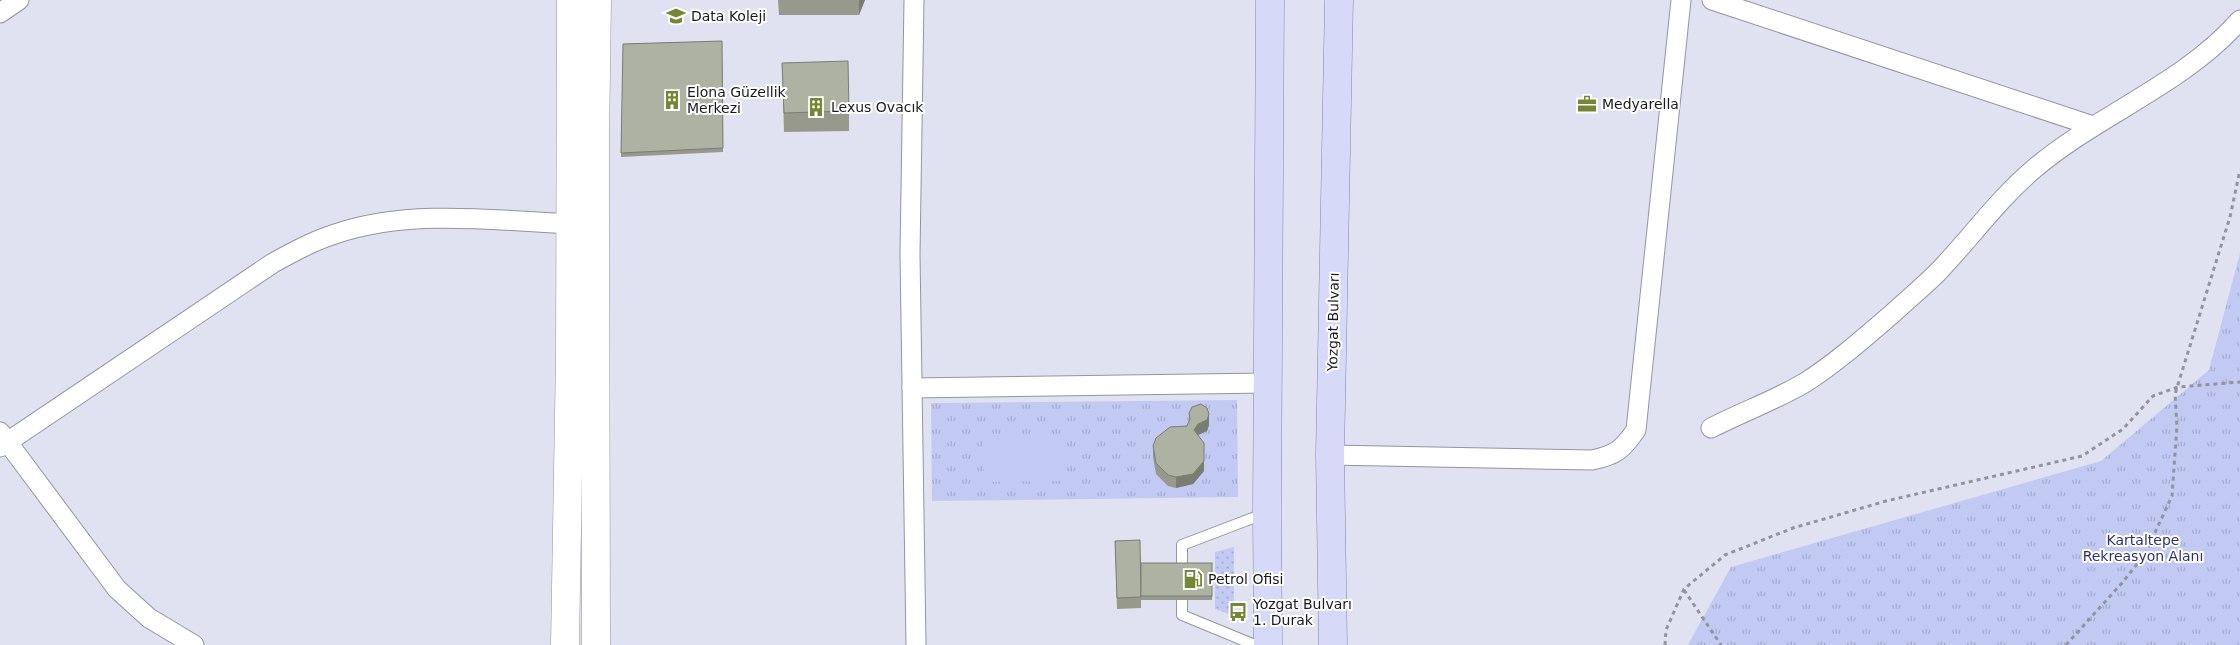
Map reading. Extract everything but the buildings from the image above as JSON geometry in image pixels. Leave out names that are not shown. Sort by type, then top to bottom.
[{"type":"main road","points":[[564,645],[570,357],[571,0]]},
{"type":"main road","points":[[596,645],[594,141],[597,0]]},
{"type":"main road","points":[[1268,645],[1270,0]]},
{"type":"main road","name":"Yozgat Bulvarı","points":[[1333,645],[1330,455],[1339,0]]},
{"type":"street","points":[[0,13],[19,0]]},
{"type":"street","points":[[914,0],[910,254],[916,645]]},
{"type":"street","points":[[1330,455],[1592,460],[1611,456],[1625,446],[1636,430],[1680,0]]},
{"type":"street","points":[[1712,0],[2093,126]]},
{"type":"street","points":[[1711,428],[1804,383],[1834,363],[1936,274],[2002,199],[2034,168],[2093,126],[2143,96],[2204,54],[2228,35],[2240,20]]},
{"type":"street","points":[[194,645],[150,618],[117,589],[2,441],[273,263],[320,239],[366,225],[401,220],[497,220],[569,224]]},
{"type":"street","points":[[912,388],[1268,383]]},
{"type":"lane","points":[[1255,645],[1182,615],[1182,546],[1267,513]]},
{"type":"path","points":[[2066,645],[2122,583],[2144,554],[2172,496],[2177,426],[2175,394],[2230,217],[2240,170]]},
{"type":"path","points":[[1665,645],[1666,630],[1684,589],[1726,555],[1793,528],[1886,501],[2082,456],[2123,430],[2153,396],[2178,386],[2240,382]]},
{"type":"path","points":[[1684,589],[1721,645]]},
{"type":"green space","name":"Kartaltepe Rekreasyon Alanı","points":[[2240,253],[2240,645],[1688,645],[1731,567],[2101,461],[2209,370]]},
{"type":"green space","points":[[1237,400],[1238,497],[932,501],[931,403]]},
{"type":"green space","points":[[1064,435],[1065,481],[984,482],[983,437]]},
{"type":"green space","points":[[1234,547],[1234,616],[1215,609],[1215,552]]},
{"type":"place","name":"Data Koleji","points":[[676,16]]},
{"type":"place","name":"Elona Güzellik Merkezi","points":[[672,100]]},
{"type":"place","name":"Medyarella","points":[[1587,104]]},
{"type":"place","name":"Lexus Ovacık","points":[[816,107]]},
{"type":"place","name":"Petrol Ofisi","points":[[1193,579]]},
{"type":"place","name":"Yozgat Bulvarı 1. Durak","points":[[1238,612]]}]
